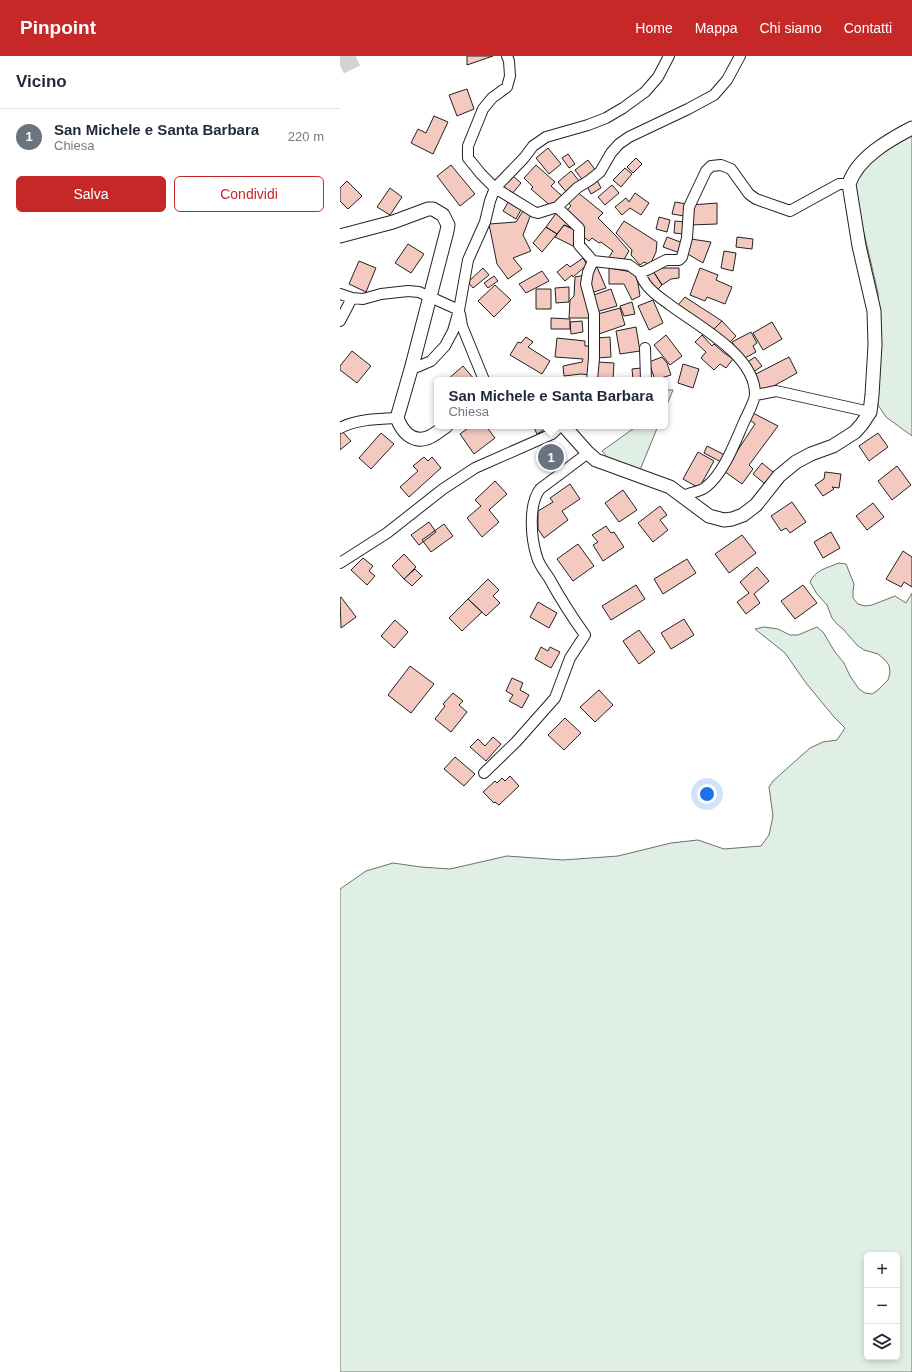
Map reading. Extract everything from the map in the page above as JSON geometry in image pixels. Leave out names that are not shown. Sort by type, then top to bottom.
[{"type":"street","points":[[507,56],[509,61],[510,76],[507,87],[492,98],[483,109],[468,146],[468,158],[495,188],[538,213],[557,207],[577,188],[600,172],[611,153],[619,144],[629,137],[714,95],[727,80],[740,56]]},
{"type":"street","points":[[412,366],[417,367],[431,361],[439,353],[453,331],[459,310],[468,260],[485,222],[495,188],[524,158],[533,146],[546,137],[588,125],[606,118],[645,92],[658,78],[669,56]]},
{"type":"street","points":[[567,429],[596,460],[670,487],[709,516],[724,520],[744,515],[756,505],[779,476],[796,462],[811,454],[833,446],[855,432],[870,412],[875,345],[874,311],[859,246],[849,184],[859,165],[868,157],[896,137],[912,128]]},
{"type":"street","points":[[640,273],[666,260],[679,260],[682,257],[687,238],[689,206],[706,171],[711,166],[721,165],[731,169],[749,194],[790,211],[839,184],[849,184]]},
{"type":"street","points":[[557,207],[579,228],[579,245],[593,261],[630,265],[640,273],[642,281],[654,293],[708,332],[737,356],[748,371],[754,383],[756,395],[728,456],[717,474],[706,488],[684,496]]},
{"type":"street","points":[[340,236],[393,222],[428,209],[439,211],[446,220],[447,231],[431,297],[397,418],[404,431],[410,437],[419,439],[427,438],[441,429]]},
{"type":"street","points":[[592,377],[594,358],[594,314],[586,284],[588,272],[593,261]]},
{"type":"street","points":[[340,294],[352,298],[363,299],[381,294],[408,291],[418,292],[459,310]]},
{"type":"street","points":[[340,321],[352,298]]},
{"type":"street","points":[[459,310],[462,326],[483,377]]},
{"type":"street","points":[[645,348],[646,377]]},
{"type":"street","points":[[756,395],[776,391],[870,412]]},
{"type":"street","points":[[340,428],[346,424],[397,418]]},
{"type":"street","points":[[340,563],[387,533],[443,489],[469,472],[518,448],[552,434],[557,429]]},
{"type":"street","points":[[484,773],[516,742],[555,698],[570,658],[585,635],[570,614],[537,558],[533,539],[532,517],[535,496],[540,489],[588,453]]},
{"type":"green space","points":[[912,131],[912,436],[886,417],[878,405],[877,395],[881,340],[878,293],[854,190],[856,177],[867,164]]},
{"type":"green space","points":[[668,390],[673,390],[668,402]]},
{"type":"green space","points":[[633,429],[657,429],[640,470],[609,459],[602,451]]},
{"type":"green space","points":[[839,563],[846,564],[854,584],[853,598],[858,604],[865,606],[872,605],[895,596],[906,603],[912,593],[912,1372],[340,1372],[340,889],[366,871],[393,863],[450,869],[507,856],[563,860],[618,856],[671,843],[698,840],[724,849],[761,846],[769,835],[773,816],[769,787],[773,781],[810,748],[823,742],[837,740],[845,728],[806,683],[785,653],[755,629],[764,627],[778,629],[790,635],[798,635],[817,627],[823,632],[835,652],[844,663],[850,676],[859,689],[865,693],[872,694],[878,690],[888,680],[890,673],[889,665],[884,659],[878,654],[864,650],[857,645],[837,624],[832,618],[827,605],[817,594],[810,582],[818,572]]},
{"type":"building","points":[[467,56],[493,56],[467,65]]},
{"type":"building","points":[[467,89],[474,109],[457,116],[449,95]]},
{"type":"building","points":[[434,116],[448,122],[433,154],[411,143],[418,129],[426,133]]},
{"type":"building","points":[[548,148],[561,164],[549,174],[536,158]]},
{"type":"building","points":[[568,154],[575,164],[569,168],[562,158]]},
{"type":"building","points":[[636,158],[642,164],[633,173],[627,167]]},
{"type":"building","points":[[588,160],[596,171],[583,181],[575,170]]},
{"type":"building","points":[[451,165],[475,194],[460,206],[437,176]]},
{"type":"building","points":[[536,165],[555,182],[551,186],[562,196],[552,207],[531,189],[533,187],[524,178]]},
{"type":"building","points":[[625,168],[632,174],[621,187],[613,180]]},
{"type":"building","points":[[571,171],[580,182],[567,193],[558,182]]},
{"type":"building","points":[[512,175],[521,183],[512,194],[503,186]]},
{"type":"building","points":[[597,180],[601,188],[591,194],[587,186]]},
{"type":"building","points":[[347,181],[362,196],[348,209],[340,201],[340,188]]},
{"type":"building","points":[[612,185],[619,193],[605,205],[598,197]]},
{"type":"building","points":[[390,188],[402,197],[390,215],[377,207]]},
{"type":"building","points":[[576,191],[603,213],[598,218],[629,251],[623,261],[607,260],[613,251],[601,242],[599,243],[592,238],[589,241],[581,235],[585,228],[567,210],[571,206],[566,199]]},
{"type":"building","points":[[635,193],[649,203],[641,215],[630,208],[622,215],[615,207],[626,198],[629,202]]},
{"type":"building","points":[[510,199],[523,206],[516,219],[503,211]]},
{"type":"building","points":[[675,202],[687,204],[684,216],[672,214]]},
{"type":"building","points":[[717,203],[717,224],[690,225],[691,205]]},
{"type":"building","points":[[523,211],[531,214],[523,235],[531,251],[513,258],[522,269],[508,279],[497,264],[489,224],[516,222]]},
{"type":"building","points":[[557,212],[574,229],[564,225],[557,234],[546,227]]},
{"type":"building","points":[[659,217],[670,220],[667,232],[656,229]]},
{"type":"building","points":[[624,221],[657,242],[656,252],[650,265],[644,262],[640,265],[631,255],[632,250],[616,233]]},
{"type":"building","points":[[675,221],[685,222],[684,234],[674,233]]},
{"type":"building","points":[[564,225],[577,231],[575,247],[555,237]]},
{"type":"building","points":[[546,227],[557,234],[542,252],[533,243]]},
{"type":"building","points":[[667,237],[683,243],[680,253],[663,247]]},
{"type":"building","points":[[737,237],[753,239],[752,249],[736,247]]},
{"type":"building","points":[[691,239],[711,242],[703,263],[686,253]]},
{"type":"building","points":[[408,244],[424,254],[411,273],[395,263]]},
{"type":"building","points":[[724,251],[736,253],[733,271],[721,268]]},
{"type":"building","points":[[583,258],[587,265],[573,277],[572,275],[565,281],[557,272],[567,264],[570,267]]},
{"type":"building","points":[[359,261],[376,268],[366,292],[349,284]]},
{"type":"building","points":[[592,267],[597,267],[606,288],[591,293],[588,280]]},
{"type":"building","points":[[483,268],[489,275],[473,288],[468,282]]},
{"type":"building","points":[[609,268],[632,272],[637,277],[640,296],[632,300],[624,284],[609,284]]},
{"type":"building","points":[[656,268],[679,268],[679,278],[671,279],[662,285],[653,271]]},
{"type":"building","points":[[700,268],[718,275],[716,280],[732,287],[725,304],[707,297],[705,301],[690,295]]},
{"type":"building","points":[[542,271],[549,281],[526,293],[519,284]]},
{"type":"building","points":[[653,271],[662,285],[656,291],[644,277]]},
{"type":"building","points":[[585,275],[590,318],[569,318],[570,300],[574,296],[575,277]]},
{"type":"building","points":[[494,276],[498,281],[488,288],[484,283]]},
{"type":"building","points":[[495,285],[511,300],[494,317],[478,301]]},
{"type":"building","points":[[569,287],[569,302],[556,303],[555,288]]},
{"type":"building","points":[[536,289],[551,289],[551,309],[536,309]]},
{"type":"building","points":[[611,289],[617,306],[596,312],[591,296]]},
{"type":"building","points":[[685,297],[722,321],[712,331],[677,306]]},
{"type":"building","points":[[653,300],[663,323],[649,330],[638,306]]},
{"type":"building","points":[[632,302],[635,314],[624,316],[620,306]]},
{"type":"building","points":[[620,308],[625,325],[599,334],[598,314]]},
{"type":"building","points":[[551,318],[570,319],[570,329],[551,329]]},
{"type":"building","points":[[582,321],[583,332],[571,334],[570,322]]},
{"type":"building","points":[[722,321],[736,336],[728,344],[712,331]]},
{"type":"building","points":[[772,322],[782,339],[763,350],[753,333]]},
{"type":"building","points":[[636,327],[640,351],[620,354],[616,331]]},
{"type":"building","points":[[751,332],[757,343],[753,346],[756,352],[743,359],[732,342]]},
{"type":"building","points":[[666,335],[682,356],[670,365],[654,345]]},
{"type":"building","points":[[702,335],[712,346],[714,344],[733,359],[726,368],[720,364],[714,370],[701,358],[706,352],[695,342]]},
{"type":"building","points":[[526,337],[533,342],[528,347],[550,361],[542,374],[510,355],[518,342],[521,343]]},
{"type":"building","points":[[610,337],[611,357],[597,358],[597,338]]},
{"type":"building","points":[[557,338],[585,341],[585,346],[591,346],[590,375],[581,374],[564,376],[563,366],[582,362],[583,359],[555,357]]},
{"type":"building","points":[[352,351],[371,366],[357,383],[340,370],[340,366]]},
{"type":"building","points":[[662,357],[667,363],[671,375],[665,377],[654,377],[649,362]]},
{"type":"building","points":[[755,357],[762,366],[752,373],[746,363]]},
{"type":"building","points":[[789,357],[797,373],[761,393],[752,376]]},
{"type":"building","points":[[597,362],[614,363],[613,377],[596,377]]},
{"type":"building","points":[[683,364],[699,369],[693,388],[678,383]]},
{"type":"building","points":[[463,366],[472,377],[450,377]]},
{"type":"building","points":[[641,368],[642,377],[633,377],[632,369]]},
{"type":"building","points":[[753,413],[778,426],[749,465],[753,469],[742,484],[724,471],[755,424],[750,420]]},
{"type":"building","points":[[467,429],[488,429],[495,438],[474,454],[460,434]]},
{"type":"building","points":[[534,429],[546,429],[537,434]]},
{"type":"building","points":[[341,430],[351,441],[340,450],[340,431]]},
{"type":"building","points":[[381,433],[394,444],[371,469],[359,458]]},
{"type":"building","points":[[878,433],[888,447],[869,461],[859,446]]},
{"type":"building","points":[[552,445],[563,458],[563,466],[557,470],[550,469],[539,455]]},
{"type":"building","points":[[707,446],[725,455],[721,462],[704,453]]},
{"type":"building","points":[[698,452],[714,461],[699,488],[683,479]]},
{"type":"building","points":[[424,457],[428,461],[432,457],[441,468],[409,497],[400,487],[418,471],[413,466]]},
{"type":"building","points":[[762,463],[774,473],[765,484],[753,474]]},
{"type":"building","points":[[897,466],[911,485],[892,500],[878,481]]},
{"type":"building","points":[[825,472],[841,474],[839,488],[832,487],[834,489],[823,496],[815,485],[824,479]]},
{"type":"building","points":[[495,481],[507,494],[489,510],[499,522],[482,537],[467,518],[481,506],[475,500]]},
{"type":"building","points":[[570,484],[580,499],[562,511],[568,520],[544,538],[538,529],[538,511],[553,502],[550,498]]},
{"type":"building","points":[[623,490],[637,510],[619,522],[605,503]]},
{"type":"building","points":[[792,502],[806,522],[790,533],[786,528],[781,531],[771,516]]},
{"type":"building","points":[[873,503],[884,517],[867,530],[856,516]]},
{"type":"building","points":[[660,506],[667,515],[660,520],[668,530],[653,542],[638,523]]},
{"type":"building","points":[[429,522],[436,532],[419,545],[411,535]]},
{"type":"building","points":[[444,524],[453,536],[431,552],[422,540]]},
{"type":"building","points":[[606,526],[611,533],[614,532],[624,547],[603,561],[593,545],[598,542],[592,535]]},
{"type":"building","points":[[831,532],[840,548],[823,558],[814,542]]},
{"type":"building","points":[[742,535],[756,553],[729,573],[715,554]]},
{"type":"building","points":[[578,544],[594,566],[573,581],[557,559]]},
{"type":"building","points":[[903,551],[912,557],[912,587],[904,582],[901,587],[886,579]]},
{"type":"building","points":[[404,554],[416,567],[404,579],[392,566]]},
{"type":"building","points":[[363,558],[373,566],[369,571],[375,576],[367,585],[351,570]]},
{"type":"building","points":[[687,559],[696,573],[663,594],[654,579]]},
{"type":"building","points":[[757,567],[769,581],[754,594],[760,603],[746,614],[737,602],[749,593],[740,582]]},
{"type":"building","points":[[415,569],[422,576],[412,586],[404,579]]},
{"type":"building","points":[[488,579],[499,590],[493,596],[500,603],[486,616],[468,599]]},
{"type":"building","points":[[636,585],[645,599],[611,620],[602,606]]},
{"type":"building","points":[[803,585],[817,603],[795,619],[781,601]]},
{"type":"building","points":[[341,597],[356,617],[341,628],[340,598]]},
{"type":"building","points":[[468,599],[482,612],[462,631],[449,618]]},
{"type":"building","points":[[538,602],[557,613],[549,628],[530,617]]},
{"type":"building","points":[[684,619],[694,635],[671,649],[661,633]]},
{"type":"building","points":[[395,620],[408,632],[394,648],[381,636]]},
{"type":"building","points":[[639,630],[655,652],[639,664],[623,641]]},
{"type":"building","points":[[541,647],[548,651],[550,647],[560,652],[551,668],[535,659]]},
{"type":"building","points":[[410,666],[434,684],[411,713],[388,695]]},
{"type":"building","points":[[512,678],[523,683],[520,690],[529,695],[522,708],[509,701],[513,695],[506,691]]},
{"type":"building","points":[[599,690],[613,705],[595,722],[580,707]]},
{"type":"building","points":[[453,693],[463,701],[459,705],[467,712],[451,732],[435,719],[445,706],[443,704]]},
{"type":"building","points":[[565,718],[581,733],[564,750],[548,735]]},
{"type":"building","points":[[493,737],[501,744],[486,761],[470,747],[478,739],[485,746]]},
{"type":"building","points":[[455,757],[475,774],[464,786],[444,769]]},
{"type":"building","points":[[510,776],[519,786],[499,805],[495,802],[494,803],[483,792],[495,781],[497,783],[502,778],[505,781]]},
{"type":"tunnel","points":[[340,65],[360,56]]},
{"type":"place","name":"San Michele e Santa Barbara","points":[[551,457]]}]
